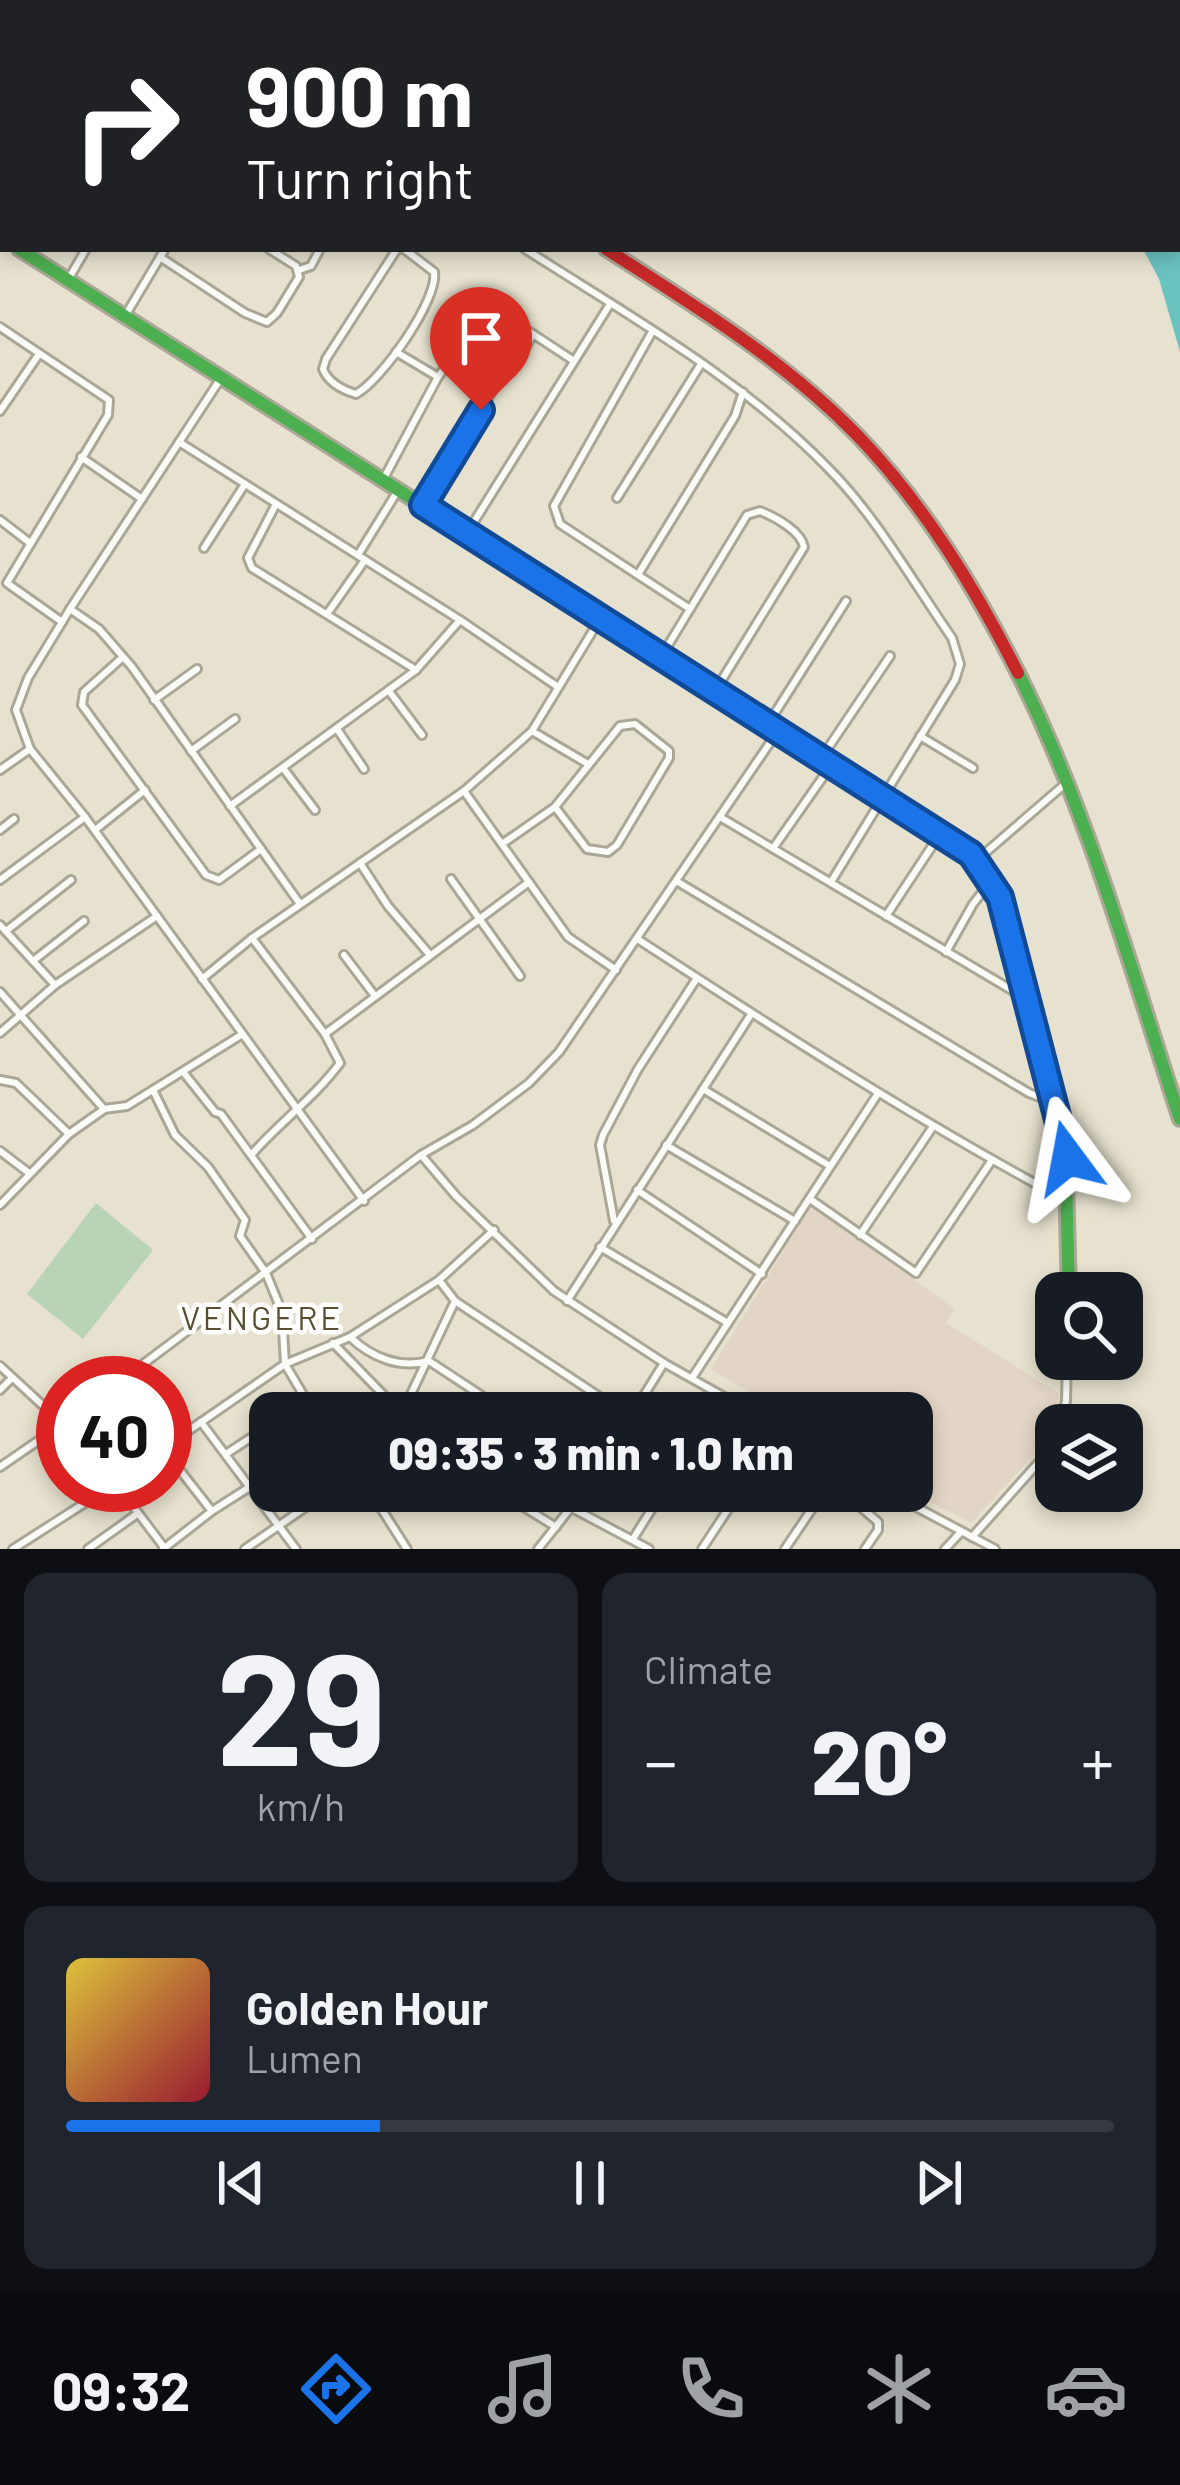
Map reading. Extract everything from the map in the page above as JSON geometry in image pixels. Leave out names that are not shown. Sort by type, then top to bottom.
[{"type":"street","points":[[24,252],[882,795],[977,860],[1000,897],[1068,1158],[1068,1272]]},
{"type":"street","points":[[68,280],[84,252]]},
{"type":"street","points":[[272,252],[299,270]]},
{"type":"street","points":[[299,270],[311,266],[318,252]]},
{"type":"street","points":[[399,252],[323,369],[326,376],[356,394],[370,385],[396,352],[435,288],[434,272],[405,252]]},
{"type":"street","points":[[530,252],[743,392],[831,470],[952,638],[960,664],[956,680],[831,882]]},
{"type":"street","points":[[611,252],[697,307],[791,378],[884,463],[973,584],[1024,678],[1180,1119]]},
{"type":"street","points":[[124,316],[162,253],[245,313],[267,322],[278,313],[299,270]]},
{"type":"street","points":[[467,533],[610,304]]},
{"type":"street","points":[[383,480],[438,377],[481,317],[491,311],[501,313],[574,361]]},
{"type":"street","points":[[0,327],[110,400],[109,416],[0,592]]},
{"type":"street","points":[[652,331],[554,506],[560,524],[690,609]]},
{"type":"street","points":[[423,505],[500,378],[512,371],[533,334]]},
{"type":"street","points":[[396,352],[438,377]]},
{"type":"street","points":[[0,411],[39,354]]},
{"type":"street","points":[[617,498],[701,363]]},
{"type":"street","points":[[221,379],[70,609],[28,678],[16,710],[29,749],[86,817],[364,1201]]},
{"type":"street","points":[[639,573],[735,416],[743,392]]},
{"type":"street","points":[[178,442],[558,687]]},
{"type":"street","points":[[81,457],[142,499]]},
{"type":"street","points":[[204,548],[244,484]]},
{"type":"street","points":[[327,614],[397,492]]},
{"type":"street","points":[[276,504],[248,558],[250,563],[416,670]]},
{"type":"street","points":[[660,658],[747,515],[754,511],[768,514],[801,537],[802,555],[715,691]]},
{"type":"street","points":[[0,520],[30,543]]},
{"type":"street","points":[[7,583],[62,622]]},
{"type":"street","points":[[154,1356],[421,1155],[473,1125],[529,1083],[580,1026],[678,882],[846,601]]},
{"type":"street","points":[[70,609],[99,628],[123,658],[300,904]]},
{"type":"street","points":[[202,979],[464,790],[532,731],[600,619]]},
{"type":"street","points":[[230,806],[416,670],[460,620]]},
{"type":"street","points":[[774,847],[890,656]]},
{"type":"street","points":[[123,658],[84,692],[82,705],[211,878],[218,880],[261,849]]},
{"type":"street","points":[[154,700],[197,669]]},
{"type":"street","points":[[389,691],[422,735]]},
{"type":"street","points":[[190,751],[236,719]]},
{"type":"street","points":[[502,844],[555,807],[626,723],[646,730],[669,751],[648,793],[608,852],[587,849],[555,807]]},
{"type":"street","points":[[337,729],[364,769]]},
{"type":"street","points":[[532,731],[588,764]]},
{"type":"street","points":[[920,736],[973,768]]},
{"type":"street","points":[[0,770],[29,749]]},
{"type":"street","points":[[283,768],[315,810]]},
{"type":"street","points":[[977,860],[1065,784]]},
{"type":"street","points":[[95,830],[145,790]]},
{"type":"street","points":[[464,790],[568,937],[616,970]]},
{"type":"street","points":[[0,880],[86,817]]},
{"type":"street","points":[[720,817],[1025,998]]},
{"type":"street","points":[[0,830],[14,819]]},
{"type":"street","points":[[886,916],[940,834]]},
{"type":"street","points":[[360,863],[388,906],[431,956]]},
{"type":"street","points":[[451,879],[520,976]]},
{"type":"street","points":[[56,985],[3,928],[71,880]]},
{"type":"street","points":[[946,952],[992,880]]},
{"type":"street","points":[[678,882],[1029,1093],[1055,1103]]},
{"type":"street","points":[[325,1034],[530,883]]},
{"type":"street","points":[[0,1033],[56,985],[157,916]]},
{"type":"street","points":[[33,961],[84,921]]},
{"type":"street","points":[[252,1154],[295,1107],[322,1088],[340,1063],[325,1034],[253,938]]},
{"type":"street","points":[[639,940],[932,1128],[1049,1191],[1066,1189]]},
{"type":"street","points":[[344,956],[376,997]]},
{"type":"street","points":[[614,1225],[603,1136],[638,1069],[697,978]]},
{"type":"street","points":[[0,992],[104,1109]]},
{"type":"street","points":[[567,1301],[750,1015]]},
{"type":"street","points":[[0,1205],[69,1134],[104,1109],[127,1106],[241,1035]]},
{"type":"street","points":[[184,1073],[252,1154],[312,1239]]},
{"type":"street","points":[[0,1080],[16,1083],[69,1134]]},
{"type":"street","points":[[703,1089],[830,1166]]},
{"type":"street","points":[[153,1090],[175,1135],[208,1168],[244,1220],[240,1236],[266,1273],[281,1312],[285,1364],[300,1392]]},
{"type":"street","points":[[692,1378],[877,1095]]},
{"type":"street","points":[[860,1235],[932,1128]]},
{"type":"street","points":[[667,1145],[795,1221]]},
{"type":"street","points":[[0,1151],[29,1173]]},
{"type":"street","points":[[421,1155],[456,1196],[567,1301],[715,1392]]},
{"type":"street","points":[[809,1199],[910,1272],[919,1272],[992,1160]]},
{"type":"street","points":[[637,1190],[762,1274]]},
{"type":"street","points":[[192,1427],[285,1364],[350,1337],[439,1280],[494,1230]]},
{"type":"street","points":[[600,1247],[728,1323]]},
{"type":"street","points":[[439,1280],[455,1301],[596,1392]]},
{"type":"street","points":[[412,1392],[455,1301]]},
{"type":"street","points":[[350,1337],[384,1360],[429,1361],[476,1392]]},
{"type":"street","points":[[333,1343],[381,1392]]},
{"type":"street","points":[[643,1392],[664,1363]]},
{"type":"street","points":[[0,1366],[36,1400]]},
{"type":"street","points":[[0,1390],[12,1378]]},
{"type":"street","points":[[200,1421],[249,1487]]},
{"type":"street","points":[[226,1454],[249,1439]]},
{"type":"street","points":[[0,1467],[36,1442]]},
{"type":"street","points":[[972,1537],[1035,1466]]},
{"type":"street","points":[[192,1484],[212,1510]]},
{"type":"street","points":[[88,1549],[137,1514],[164,1548],[212,1510],[249,1489]]},
{"type":"street","points":[[20,1547],[74,1512]]},
{"type":"street","points":[[268,1512],[296,1549]]},
{"type":"street","points":[[245,1549],[298,1512]]},
{"type":"street","points":[[383,1512],[407,1549]]},
{"type":"street","points":[[532,1512],[556,1527]]},
{"type":"street","points":[[538,1549],[569,1512]]},
{"type":"street","points":[[580,1512],[649,1549]]},
{"type":"street","points":[[633,1539],[650,1512]]},
{"type":"street","points":[[702,1549],[726,1512]]},
{"type":"street","points":[[785,1549],[810,1512]]},
{"type":"street","points":[[866,1512],[878,1522],[878,1530],[866,1549]]},
{"type":"street","points":[[923,1512],[995,1549]]},
{"type":"street","points":[[945,1549],[960,1533]]},
{"type":"shaded area","points":[[811,1206],[955,1309],[946,1323],[1060,1394],[1057,1404],[1035,1404],[1035,1454],[971,1523],[933,1503],[933,1392],[749,1392],[711,1369]]},
{"type":"green space","points":[[96,1203],[153,1250],[83,1339],[27,1294]]},
{"type":"water","points":[[1145,252],[1180,252],[1180,352],[1159,279]]},
{"type":"traffic: fast","points":[[24,252],[971,854],[1000,897],[1065,1144],[1068,1272]]},
{"type":"traffic: fast","points":[[1018,673],[1088,837],[1180,1119]]},
{"type":"traffic: jam","points":[[611,252],[769,359],[858,436],[947,549],[1018,673]]},
{"type":"district","name":"VENGERE","points":[[262,1317]]},
{"type":"route","points":[[481,410],[423,505],[882,795],[971,854],[982,867],[1000,897],[1068,1158]]}]
